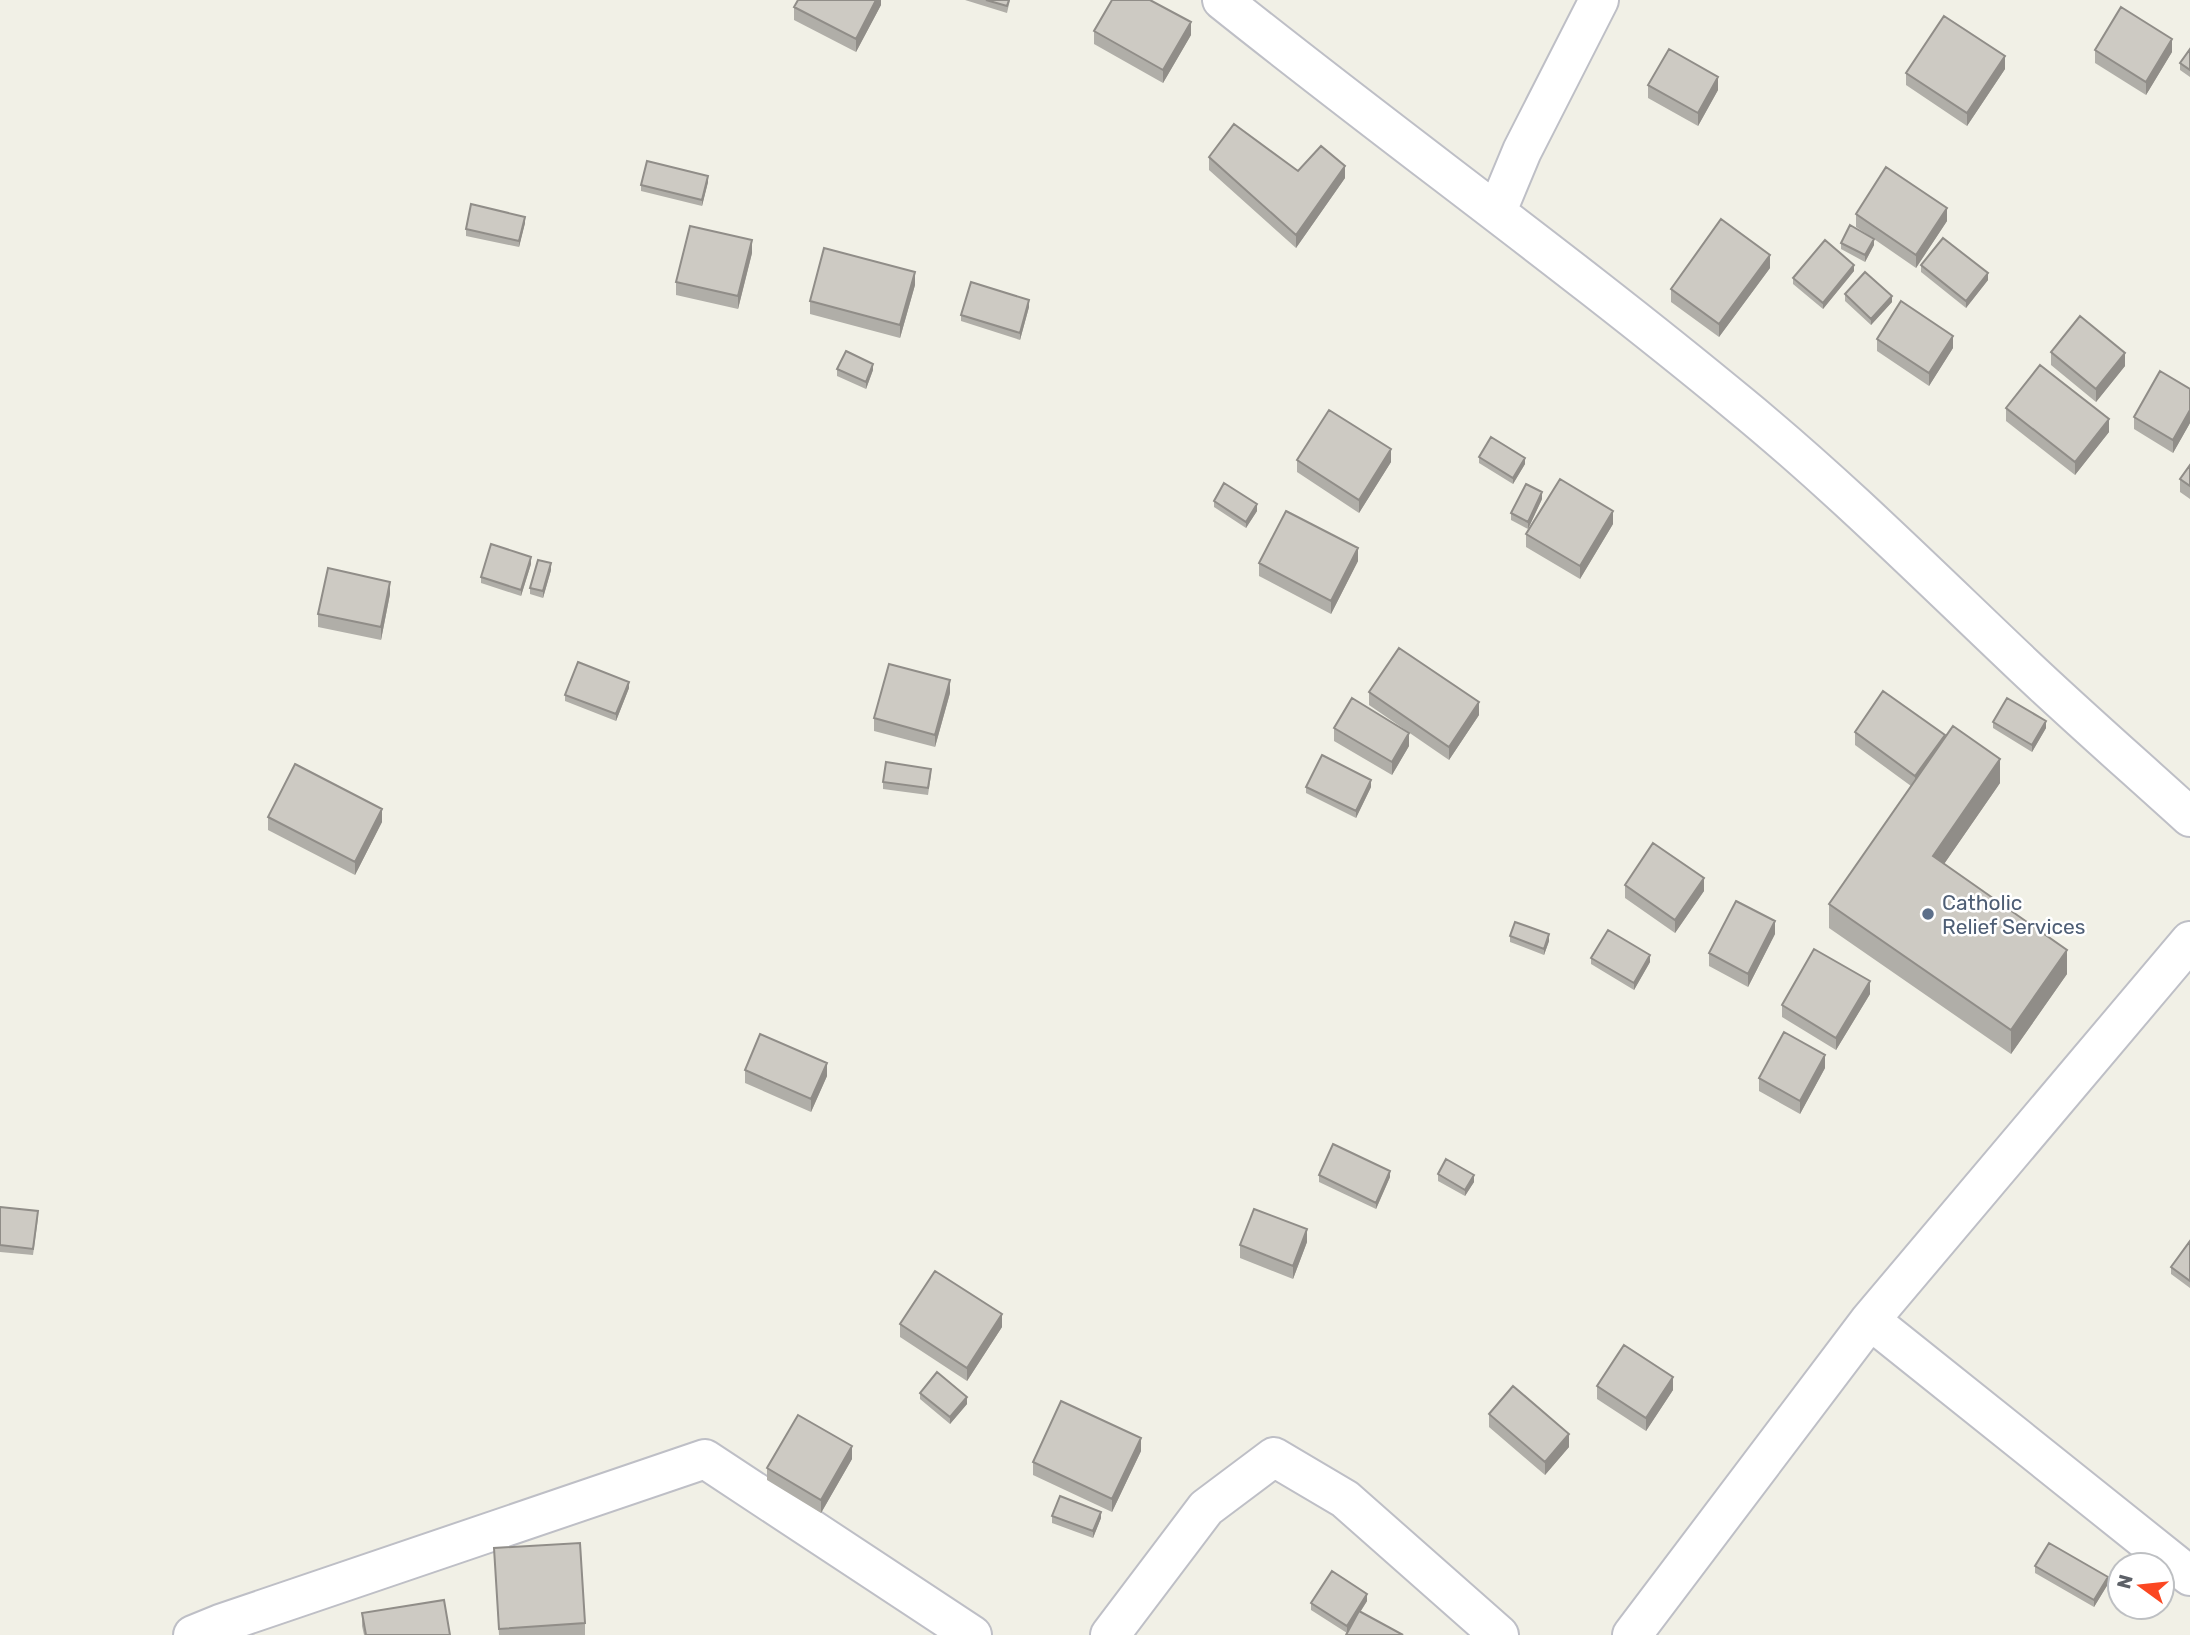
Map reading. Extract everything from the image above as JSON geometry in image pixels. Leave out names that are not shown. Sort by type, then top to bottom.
[{"type":"street","points":[[1222,0],[1497,211],[1740,404],[1876,523],[2027,669],[2190,817]]},
{"type":"street","points":[[1497,211],[1522,151],[1599,0]]},
{"type":"street","points":[[1632,1635],[1870,1320],[2190,941]]},
{"type":"street","points":[[1870,1320],[2190,1576]]},
{"type":"street","points":[[1110,1635],[1206,1508],[1274,1457],[1345,1499],[1499,1635]]},
{"type":"street","points":[[193,1635],[233,1619],[705,1459],[972,1635]]},
{"type":"building","points":[[798,0],[876,0],[856,39],[794,7]]},
{"type":"building","points":[[986,0],[1009,0],[1007,6]]},
{"type":"building","points":[[1112,0],[1150,0],[1191,22],[1163,70],[1094,31]]},
{"type":"building","points":[[2121,7],[2172,39],[2146,82],[2095,50]]},
{"type":"building","points":[[1944,16],[2005,56],[1967,113],[1906,73]]},
{"type":"building","points":[[1669,49],[1718,77],[1698,113],[1648,85]]},
{"type":"building","points":[[2190,49],[2190,70],[2180,63]]},
{"type":"building","points":[[1234,124],[1298,171],[1321,146],[1345,166],[1296,235],[1209,157]]},
{"type":"building","points":[[647,161],[708,176],[702,200],[641,185]]},
{"type":"building","points":[[1886,167],[1947,208],[1916,255],[1856,214]]},
{"type":"building","points":[[471,204],[525,217],[519,241],[466,229]]},
{"type":"building","points":[[1721,219],[1770,255],[1719,324],[1671,289]]},
{"type":"building","points":[[1850,225],[1874,239],[1865,255],[1841,243]]},
{"type":"building","points":[[690,226],[752,240],[738,296],[676,282]]},
{"type":"building","points":[[1943,238],[1988,273],[1966,301],[1921,265]]},
{"type":"building","points":[[1825,240],[1854,265],[1823,303],[1793,278]]},
{"type":"building","points":[[824,248],[915,272],[900,325],[810,301]]},
{"type":"building","points":[[1865,272],[1892,296],[1871,319],[1845,294]]},
{"type":"building","points":[[971,282],[1029,300],[1020,333],[961,315]]},
{"type":"building","points":[[1901,301],[1953,336],[1929,373],[1877,339]]},
{"type":"building","points":[[2080,316],[2125,353],[2096,389],[2051,352]]},
{"type":"building","points":[[846,351],[873,364],[866,382],[837,369]]},
{"type":"building","points":[[2040,365],[2109,419],[2075,462],[2006,408]]},
{"type":"building","points":[[2160,371],[2190,389],[2190,410],[2173,440],[2134,417]]},
{"type":"building","points":[[1329,410],[1391,449],[1359,500],[1297,460]]},
{"type":"building","points":[[1491,437],[1525,458],[1513,478],[1479,457]]},
{"type":"building","points":[[2190,465],[2190,486],[2180,479]]},
{"type":"building","points":[[1560,479],[1613,511],[1580,566],[1526,534]]},
{"type":"building","points":[[1224,483],[1257,504],[1246,522],[1214,501]]},
{"type":"building","points":[[1526,484],[1542,492],[1528,522],[1511,513]]},
{"type":"building","points":[[1286,511],[1358,548],[1331,601],[1259,563]]},
{"type":"building","points":[[491,544],[531,557],[521,590],[481,577]]},
{"type":"building","points":[[538,560],[551,563],[543,591],[530,588]]},
{"type":"building","points":[[328,568],[390,582],[381,627],[318,614]]},
{"type":"building","points":[[1399,648],[1479,702],[1449,747],[1369,692]]},
{"type":"building","points":[[578,662],[629,682],[616,714],[565,695]]},
{"type":"building","points":[[889,664],[950,680],[935,735],[874,718]]},
{"type":"building","points":[[1883,691],[1945,735],[1915,776],[1855,732]]},
{"type":"building","points":[[1352,698],[1409,733],[1392,762],[1334,728]]},
{"type":"building","points":[[2007,698],[2046,721],[2032,745],[1993,722]]},
{"type":"building","points":[[1953,726],[2000,759],[1933,856],[2067,950],[2011,1030],[1829,904]]},
{"type":"building","points":[[1322,755],[1371,780],[1356,811],[1306,787]]},
{"type":"building","points":[[886,762],[931,769],[928,788],[883,782]]},
{"type":"building","points":[[295,764],[382,809],[355,862],[268,817]]},
{"type":"building","points":[[1653,843],[1704,878],[1675,920],[1625,885]]},
{"type":"building","points":[[1736,901],[1775,921],[1748,974],[1709,953]]},
{"type":"building","points":[[1515,922],[1549,934],[1544,949],[1510,936]]},
{"type":"building","points":[[1608,930],[1650,955],[1634,983],[1591,958]]},
{"type":"building","points":[[1814,949],[1870,981],[1836,1038],[1782,1005]]},
{"type":"building","points":[[1784,1032],[1825,1055],[1800,1101],[1759,1078]]},
{"type":"building","points":[[760,1034],[827,1063],[811,1099],[745,1070]]},
{"type":"building","points":[[1333,1144],[1390,1171],[1376,1203],[1319,1175]]},
{"type":"building","points":[[1446,1159],[1474,1175],[1465,1190],[1438,1174]]},
{"type":"building","points":[[0,1207],[38,1211],[33,1249],[0,1245]]},
{"type":"building","points":[[1254,1209],[1307,1229],[1293,1266],[1240,1245]]},
{"type":"building","points":[[2190,1241],[2190,1281],[2171,1267]]},
{"type":"building","points":[[935,1271],[1002,1314],[967,1368],[900,1324]]},
{"type":"building","points":[[1624,1345],[1673,1377],[1646,1418],[1597,1386]]},
{"type":"building","points":[[937,1372],[967,1397],[950,1417],[920,1393]]},
{"type":"building","points":[[1513,1386],[1569,1434],[1545,1462],[1489,1414]]},
{"type":"building","points":[[1061,1401],[1141,1438],[1112,1499],[1033,1462]]},
{"type":"building","points":[[798,1415],[852,1446],[821,1500],[767,1468]]},
{"type":"building","points":[[1060,1496],[1101,1512],[1093,1531],[1052,1516]]},
{"type":"building","points":[[580,1543],[585,1623],[499,1629],[494,1548]]},
{"type":"building","points":[[2049,1543],[2106,1576],[2106,1580],[2094,1600],[2035,1566]]},
{"type":"building","points":[[1332,1571],[1367,1594],[1347,1626],[1311,1603]]},
{"type":"building","points":[[444,1600],[450,1635],[366,1635],[362,1613]]},
{"type":"building","points":[[1359,1611],[1403,1635],[1346,1635]]},
{"type":"place","name":"Catholic Relief Services","points":[[1928,914]]}]
